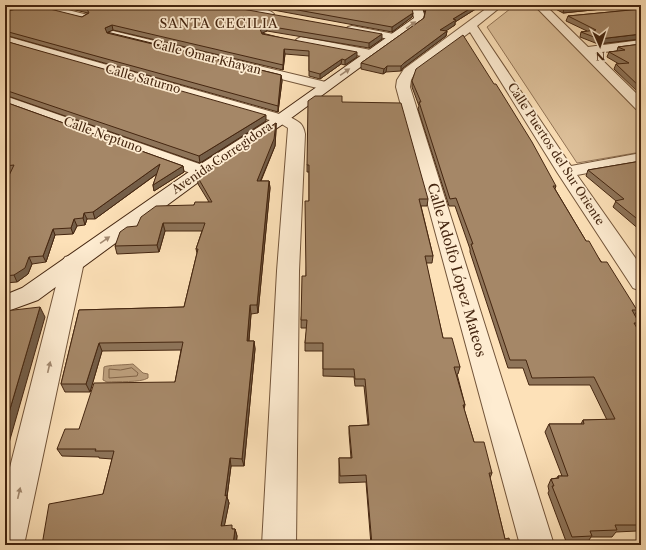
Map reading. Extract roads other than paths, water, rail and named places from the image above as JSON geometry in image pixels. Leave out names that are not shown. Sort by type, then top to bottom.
[{"type":"street","points":[[36,5],[84,17]]},
{"type":"street","points":[[221,5],[280,16]]},
{"type":"street","name":"Calle Adolfo López Mateos","points":[[498,5],[409,72],[404,80],[403,87],[537,545]]},
{"type":"street","points":[[539,5],[586,51],[635,93],[641,106]]},
{"type":"street","points":[[404,8],[416,8]]},
{"type":"street","name":"Avenida Corregidora","points":[[5,304],[30,294],[202,171],[281,119],[419,20],[416,8]]},
{"type":"street","points":[[553,18],[568,17]]},
{"type":"street","name":"Calle Puertos del Sur Oriente","points":[[471,25],[566,172],[634,259],[641,283]]},
{"type":"street","points":[[341,27],[394,37]]},
{"type":"street","name":"Calle Omar Khayan","points":[[113,34],[325,86]]},
{"type":"street","points":[[289,39],[371,54]]},
{"type":"street","name":"Calle Saturno","points":[[5,40],[281,119]]},
{"type":"street","points":[[586,51],[641,44]]},
{"type":"street","name":"Calle Neptuno","points":[[5,100],[202,171]]},
{"type":"street","points":[[279,545],[288,271],[298,130],[292,123],[281,119]]},
{"type":"street","points":[[566,172],[641,158]]},
{"type":"street","points":[[7,545],[73,262]]},
{"type":"water","points":[[133,364],[143,373],[148,374],[148,378],[140,381],[129,382],[107,382],[103,380],[104,367]]},
{"type":"district","name":"SANTA CECILIA","points":[[219,23]]}]
